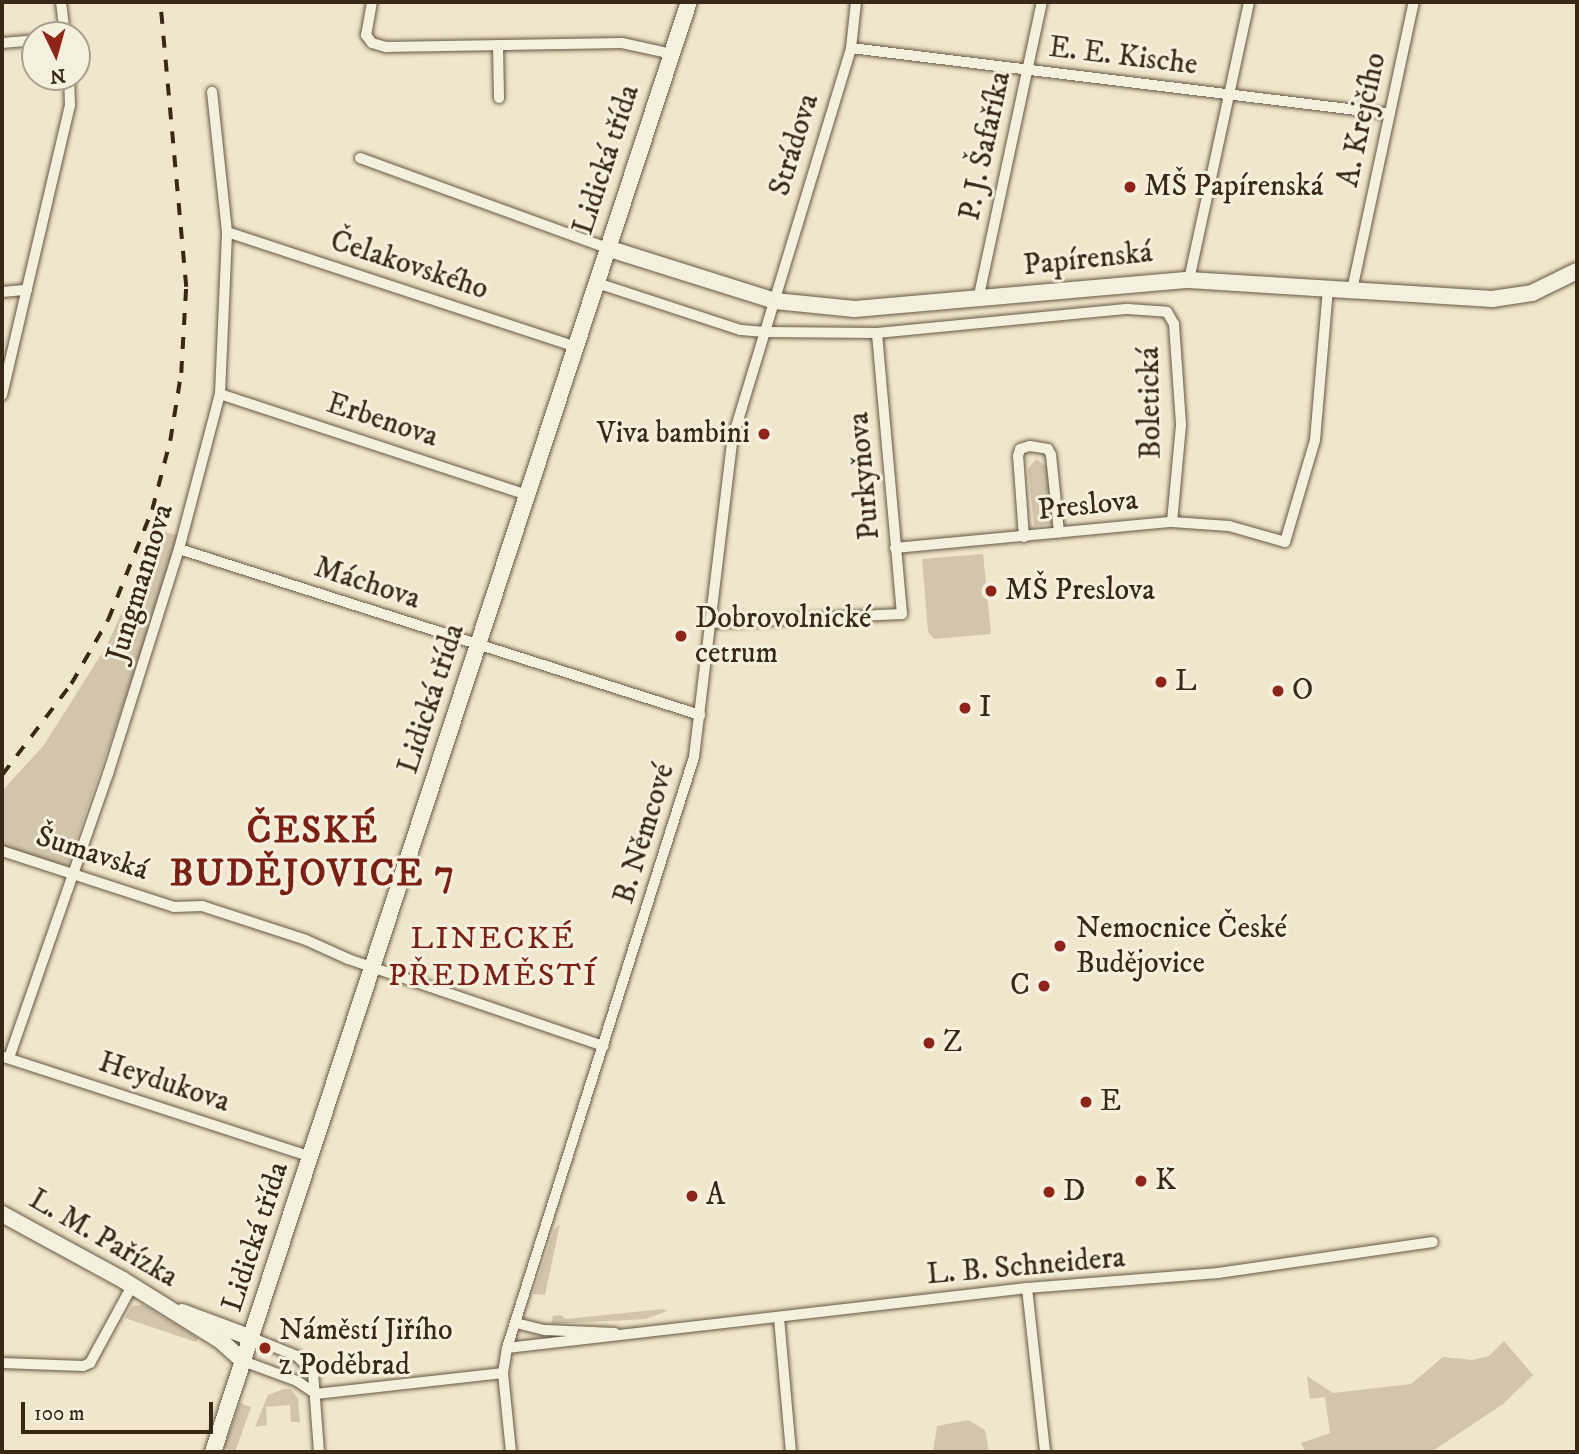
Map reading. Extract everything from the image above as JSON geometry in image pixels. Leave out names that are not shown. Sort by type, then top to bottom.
[{"type":"street","points":[[61,2],[63,21]]},
{"type":"street","points":[[372,2],[368,38],[386,47],[622,43],[672,54]]},
{"type":"street","name":"Lidická třída","points":[[213,1452],[689,2]]},
{"type":"street","name":"Strádova","points":[[775,302],[851,48],[856,2]]},
{"type":"street","name":"P. J. Šafaříka","points":[[978,300],[1042,2]]},
{"type":"street","points":[[1189,280],[1249,2]]},
{"type":"street","name":"A. Krejčího","points":[[1352,290],[1414,2]]},
{"type":"street","points":[[2,43],[21,41]]},
{"type":"street","points":[[498,45],[499,98]]},
{"type":"street","name":"E. E. Kische","points":[[851,48],[1389,114]]},
{"type":"street","points":[[2,394],[70,105],[70,91]]},
{"type":"street","name":"Jungmannova","points":[[5,1057],[71,873],[179,549],[220,394],[227,232],[218,106],[212,92]]},
{"type":"street","points":[[360,158],[607,248]]},
{"type":"street","name":"Čelakovského","points":[[227,232],[576,347]]},
{"type":"street","name":"Papírenská","points":[[607,248],[775,302],[883,310],[1189,280],[1471,299],[1516,297],[1577,271]]},
{"type":"street","name":"Papírenská","points":[[597,284],[741,330],[765,332],[877,333],[1128,309],[1167,312],[1174,324]]},
{"type":"street","name":"Preslova","points":[[895,548],[1172,522],[1229,526],[1283,542],[1289,538],[1315,440],[1328,288]]},
{"type":"street","points":[[2,292],[27,290]]},
{"type":"street","name":"B. Němcové","points":[[511,1452],[503,1373],[508,1348],[692,765],[733,437],[775,302]]},
{"type":"street","name":"Boletická","points":[[1172,522],[1181,425],[1174,324]]},
{"type":"street","name":"Purkyňova","points":[[710,623],[902,614],[877,333]]},
{"type":"street","name":"Erbenova","points":[[220,394],[528,495]]},
{"type":"street","points":[[1024,537],[1018,456],[1020,449],[1030,446],[1048,449],[1051,454],[1059,533]]},
{"type":"street","name":"Máchova","points":[[179,549],[700,715]]},
{"type":"street","name":"Šumavská","points":[[2,851],[174,907],[202,906],[306,940],[373,968],[604,1046]]},
{"type":"street","name":"Heydukova","points":[[5,1057],[312,1157]]},
{"type":"street","name":"L. M. Pařízka","points":[[2,1214],[132,1286],[221,1341],[243,1361]]},
{"type":"street","name":"L. B. Schneidera","points":[[508,1348],[1027,1288],[1218,1273],[1433,1242]]},
{"type":"street","points":[[2,1363],[90,1363],[132,1286]]},
{"type":"street","points":[[1027,1288],[1045,1452]]},
{"type":"street","points":[[177,1314],[185,1312],[297,1356],[313,1372],[319,1452]]},
{"type":"street","points":[[779,1318],[792,1452]]},
{"type":"street","name":"L. B. Schneidera","points":[[516,1323],[545,1330],[601,1329],[621,1335]]},
{"type":"street","points":[[243,1361],[298,1381],[316,1394],[503,1373]]},
{"type":"shaded area","points":[[1036,459],[1047,467],[1053,524],[1034,526],[1028,469]]},
{"type":"shaded area","points":[[159,531],[182,536],[67,866],[2,847],[2,791],[44,745],[107,645]]},
{"type":"shaded area","points":[[983,554],[991,634],[934,639],[928,632],[922,559]]},
{"type":"shaded area","points":[[560,1224],[545,1295],[533,1294],[554,1230]]},
{"type":"shaded area","points":[[143,1305],[198,1338],[196,1342],[125,1318],[132,1306]]},
{"type":"shaded area","points":[[663,1309],[667,1311],[646,1319],[551,1324],[553,1316],[561,1315],[566,1319]]},
{"type":"shaded area","points":[[1504,1341],[1533,1375],[1503,1404],[1431,1452],[1305,1452],[1301,1443],[1330,1433],[1325,1397],[1310,1399],[1307,1376],[1333,1393],[1411,1384],[1443,1357],[1473,1360],[1489,1356]]},
{"type":"shaded area","points":[[291,1389],[298,1399],[300,1422],[291,1422],[290,1405],[266,1407],[267,1425],[255,1427],[268,1395]]},
{"type":"shaded area","points":[[240,1403],[251,1407],[235,1452],[224,1448]]},
{"type":"shaded area","points":[[968,1420],[985,1430],[989,1452],[933,1452],[937,1426]]},
{"type":"railway","points":[[2,775],[71,684],[108,620],[152,510],[170,441],[181,373],[186,287],[160,2]]},
{"type":"place","name":"MŠ Papírenská","points":[[1130,187]]},
{"type":"place","name":"Viva bambini","points":[[764,434]]},
{"type":"place","name":"MŠ Preslova","points":[[991,591]]},
{"type":"place","name":"Dobrovolnické cetrum","points":[[681,636]]},
{"type":"place","name":"L","points":[[1161,682]]},
{"type":"place","name":"O","points":[[1278,691]]},
{"type":"place","name":"I","points":[[965,708]]},
{"type":"place","name":"Nemocnice České Budějovice","points":[[1060,946]]},
{"type":"place","name":"C","points":[[1044,986]]},
{"type":"place","name":"Z","points":[[929,1043]]},
{"type":"place","name":"E","points":[[1086,1102]]},
{"type":"place","name":"K","points":[[1141,1181]]},
{"type":"place","name":"D","points":[[1049,1192]]},
{"type":"place","name":"A","points":[[692,1196]]},
{"type":"place","name":"Náměstí Jiřího z Poděbrad","points":[[265,1348]]},
{"type":"district","name":"ČESKÉ BUDĚJOVICE 7","points":[[313,854]]},
{"type":"district","name":"LINECKÉ PŘEDMĚSTÍ","points":[[493,958]]}]
